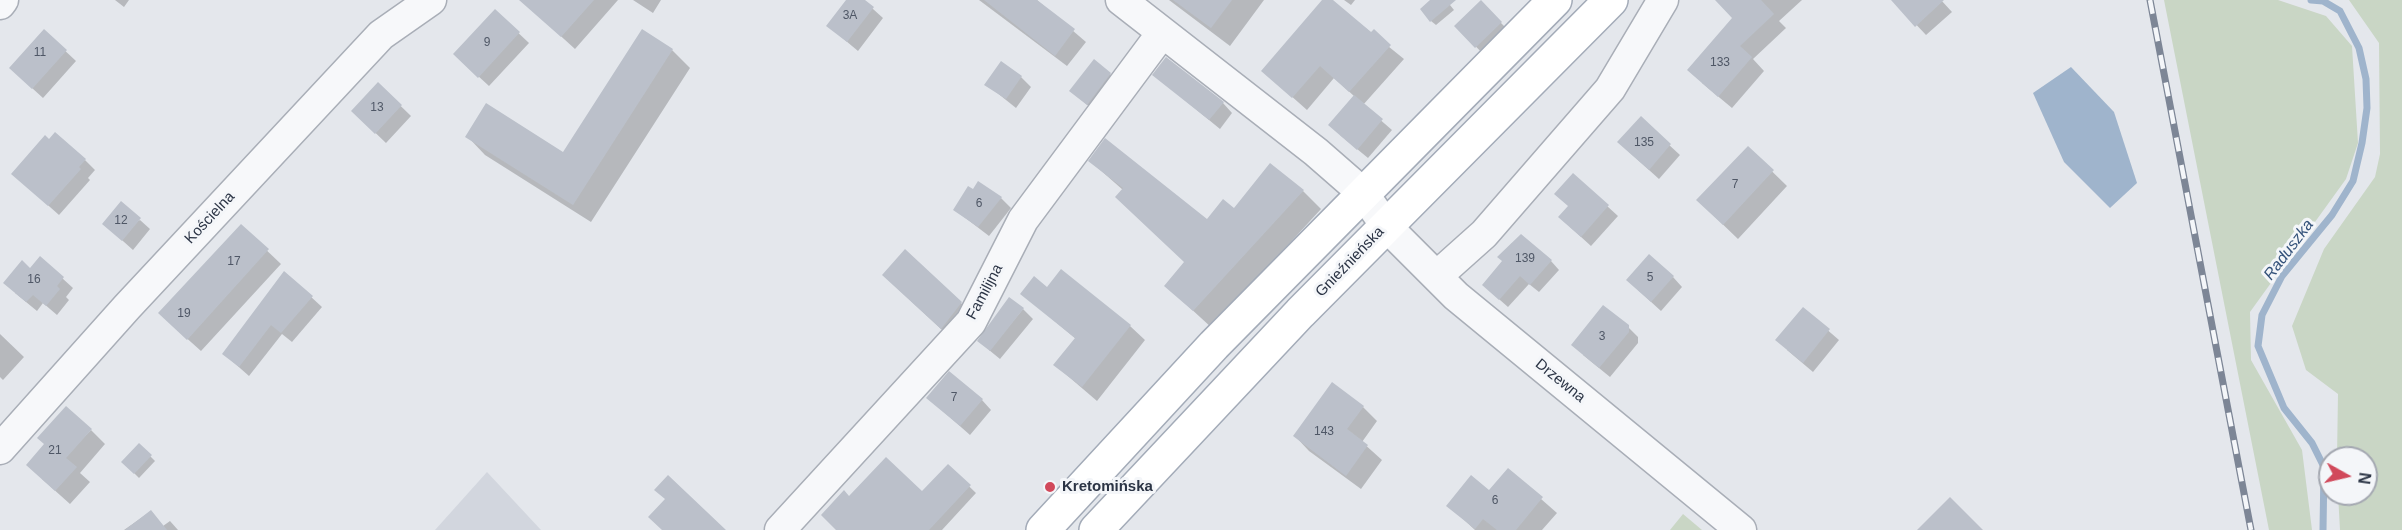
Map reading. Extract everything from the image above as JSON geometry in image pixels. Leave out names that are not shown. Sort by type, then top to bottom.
[{"type":"main road","points":[[1043,530],[1221,337],[1555,0]]},
{"type":"main road","name":"Gnieźnieńska","points":[[1096,530],[1196,421],[1611,0]]},
{"type":"street","points":[[0,4],[3,0]]},
{"type":"street","name":"Kościelna","points":[[0,449],[127,307],[381,35],[431,0]]},
{"type":"street","points":[[1121,0],[1316,152],[1363,193],[1386,226]]},
{"type":"street","points":[[1437,276],[1484,234],[1611,89],[1663,0]]},
{"type":"street","name":"Familijna","points":[[780,530],[971,322],[1023,220],[1162,33]]},
{"type":"street","name":"Drzewna","points":[[1386,226],[1456,296],[1741,530]]},
{"type":"shaded area","points":[[487,472],[541,530],[435,530]]},
{"type":"green space","points":[[2164,0],[2278,0],[2326,16],[2352,46],[2358,143],[2346,179],[2250,312],[2251,360],[2302,450],[2312,530],[2269,530]]},
{"type":"green space","points":[[2349,0],[2402,0],[2402,530],[2340,530],[2339,506],[2378,506],[2378,446],[2337,446],[2338,394],[2306,370],[2292,326],[2324,249],[2375,177],[2380,154],[2379,43]]},
{"type":"green space","points":[[1683,514],[1702,530],[1670,530]]},
{"type":"water","points":[[2071,67],[2114,112],[2137,183],[2110,208],[2064,162],[2033,93]]},
{"type":"building","points":[[519,0],[594,0],[561,37]]},
{"type":"building","points":[[846,0],[865,0],[874,7],[847,42],[826,26]]},
{"type":"building","points":[[984,0],[1037,0],[1075,29],[1055,56]]},
{"type":"building","points":[[1173,0],[1232,0],[1211,28]]},
{"type":"building","points":[[1322,0],[1333,0],[1371,32],[1374,29],[1391,45],[1349,92],[1320,66],[1292,98],[1261,71]]},
{"type":"building","points":[[1430,0],[1456,0],[1430,22],[1420,9]]},
{"type":"building","points":[[1481,0],[1502,22],[1475,48],[1454,26]]},
{"type":"building","points":[[1715,0],[1761,0],[1774,14],[1740,46],[1752,57],[1718,97],[1687,70],[1732,18]]},
{"type":"building","points":[[1891,0],[1944,0],[1915,27]]},
{"type":"building","points":[[495,9],[520,32],[478,78],[453,54]]},
{"type":"building","points":[[44,29],[67,50],[32,89],[9,68]]},
{"type":"building","points":[[642,29],[673,49],[573,205],[465,137],[486,103],[563,152]]},
{"type":"building","points":[[1166,57],[1224,102],[1209,120],[1152,75]]},
{"type":"building","points":[[1094,59],[1111,73],[1087,105],[1069,91]]},
{"type":"building","points":[[1001,61],[1022,76],[1006,99],[984,85]]},
{"type":"building","points":[[378,82],[402,105],[375,134],[351,111]]},
{"type":"building","points":[[1354,95],[1383,119],[1357,150],[1328,125]]},
{"type":"building","points":[[1641,116],[1671,144],[1649,170],[1617,142]]},
{"type":"building","points":[[55,132],[86,159],[79,167],[81,169],[48,206],[11,174],[45,135],[49,139]]},
{"type":"building","points":[[1105,138],[1207,219],[1223,199],[1234,208],[1270,163],[1304,190],[1193,311],[1164,286],[1184,262],[1115,197],[1123,188],[1088,161]]},
{"type":"building","points":[[1748,146],[1774,170],[1723,225],[1696,200]]},
{"type":"building","points":[[1573,173],[1609,205],[1581,237],[1558,217],[1568,206],[1554,194]]},
{"type":"building","points":[[978,181],[1002,197],[978,227],[953,210],[968,186],[973,189]]},
{"type":"building","points":[[121,201],[141,218],[122,241],[102,224]]},
{"type":"building","points":[[241,224],[269,249],[187,340],[158,313]]},
{"type":"building","points":[[1521,234],[1552,260],[1530,285],[1520,276],[1499,300],[1482,285],[1502,261],[1497,257]]},
{"type":"building","points":[[905,249],[962,302],[941,329],[882,275]]},
{"type":"building","points":[[1649,254],[1674,276],[1651,302],[1626,280]]},
{"type":"building","points":[[40,256],[64,277],[57,286],[60,289],[46,306],[33,295],[26,302],[3,283],[22,260],[30,268]]},
{"type":"building","points":[[1061,269],[1131,325],[1082,387],[1053,365],[1075,338],[1020,294],[1034,276],[1047,287]]},
{"type":"building","points":[[284,271],[313,296],[281,333],[271,325],[239,367],[222,354]]},
{"type":"building","points":[[1009,297],[1024,308],[990,351],[977,341]]},
{"type":"building","points":[[1603,305],[1629,325],[1629,332],[1599,368],[1571,345]]},
{"type":"building","points":[[1803,307],[1830,329],[1803,363],[1775,340]]},
{"type":"building","points":[[949,371],[983,399],[960,426],[926,398]]},
{"type":"building","points":[[1332,382],[1364,406],[1347,429],[1368,445],[1346,476],[1293,436]]},
{"type":"building","points":[[66,406],[92,429],[66,458],[77,467],[55,491],[26,465],[44,444],[37,438]]},
{"type":"building","points":[[139,443],[152,455],[134,474],[121,462]]},
{"type":"building","points":[[886,457],[922,491],[948,464],[971,485],[929,530],[836,530],[821,515],[844,490],[849,496]]},
{"type":"building","points":[[1508,468],[1543,497],[1516,530],[1497,530],[1483,519],[1475,529],[1446,506],[1471,475],[1489,490]]},
{"type":"building","points":[[668,475],[726,530],[662,530],[648,517],[665,499],[654,490]]},
{"type":"building","points":[[1950,497],[1983,530],[1917,530]]},
{"type":"building","points":[[151,510],[167,530],[125,530]]},
{"type":"waterway","name":"Raduszka","points":[[2311,0],[2323,1],[2340,11],[2359,48],[2366,79],[2367,108],[2362,143],[2353,181],[2332,215],[2282,276],[2262,315],[2258,346],[2284,408],[2312,443],[2324,467],[2323,530]]},
{"type":"railway","points":[[2150,0],[2251,530]]},
{"type":"place","name":"Kretomińska","points":[[1050,487]]}]
